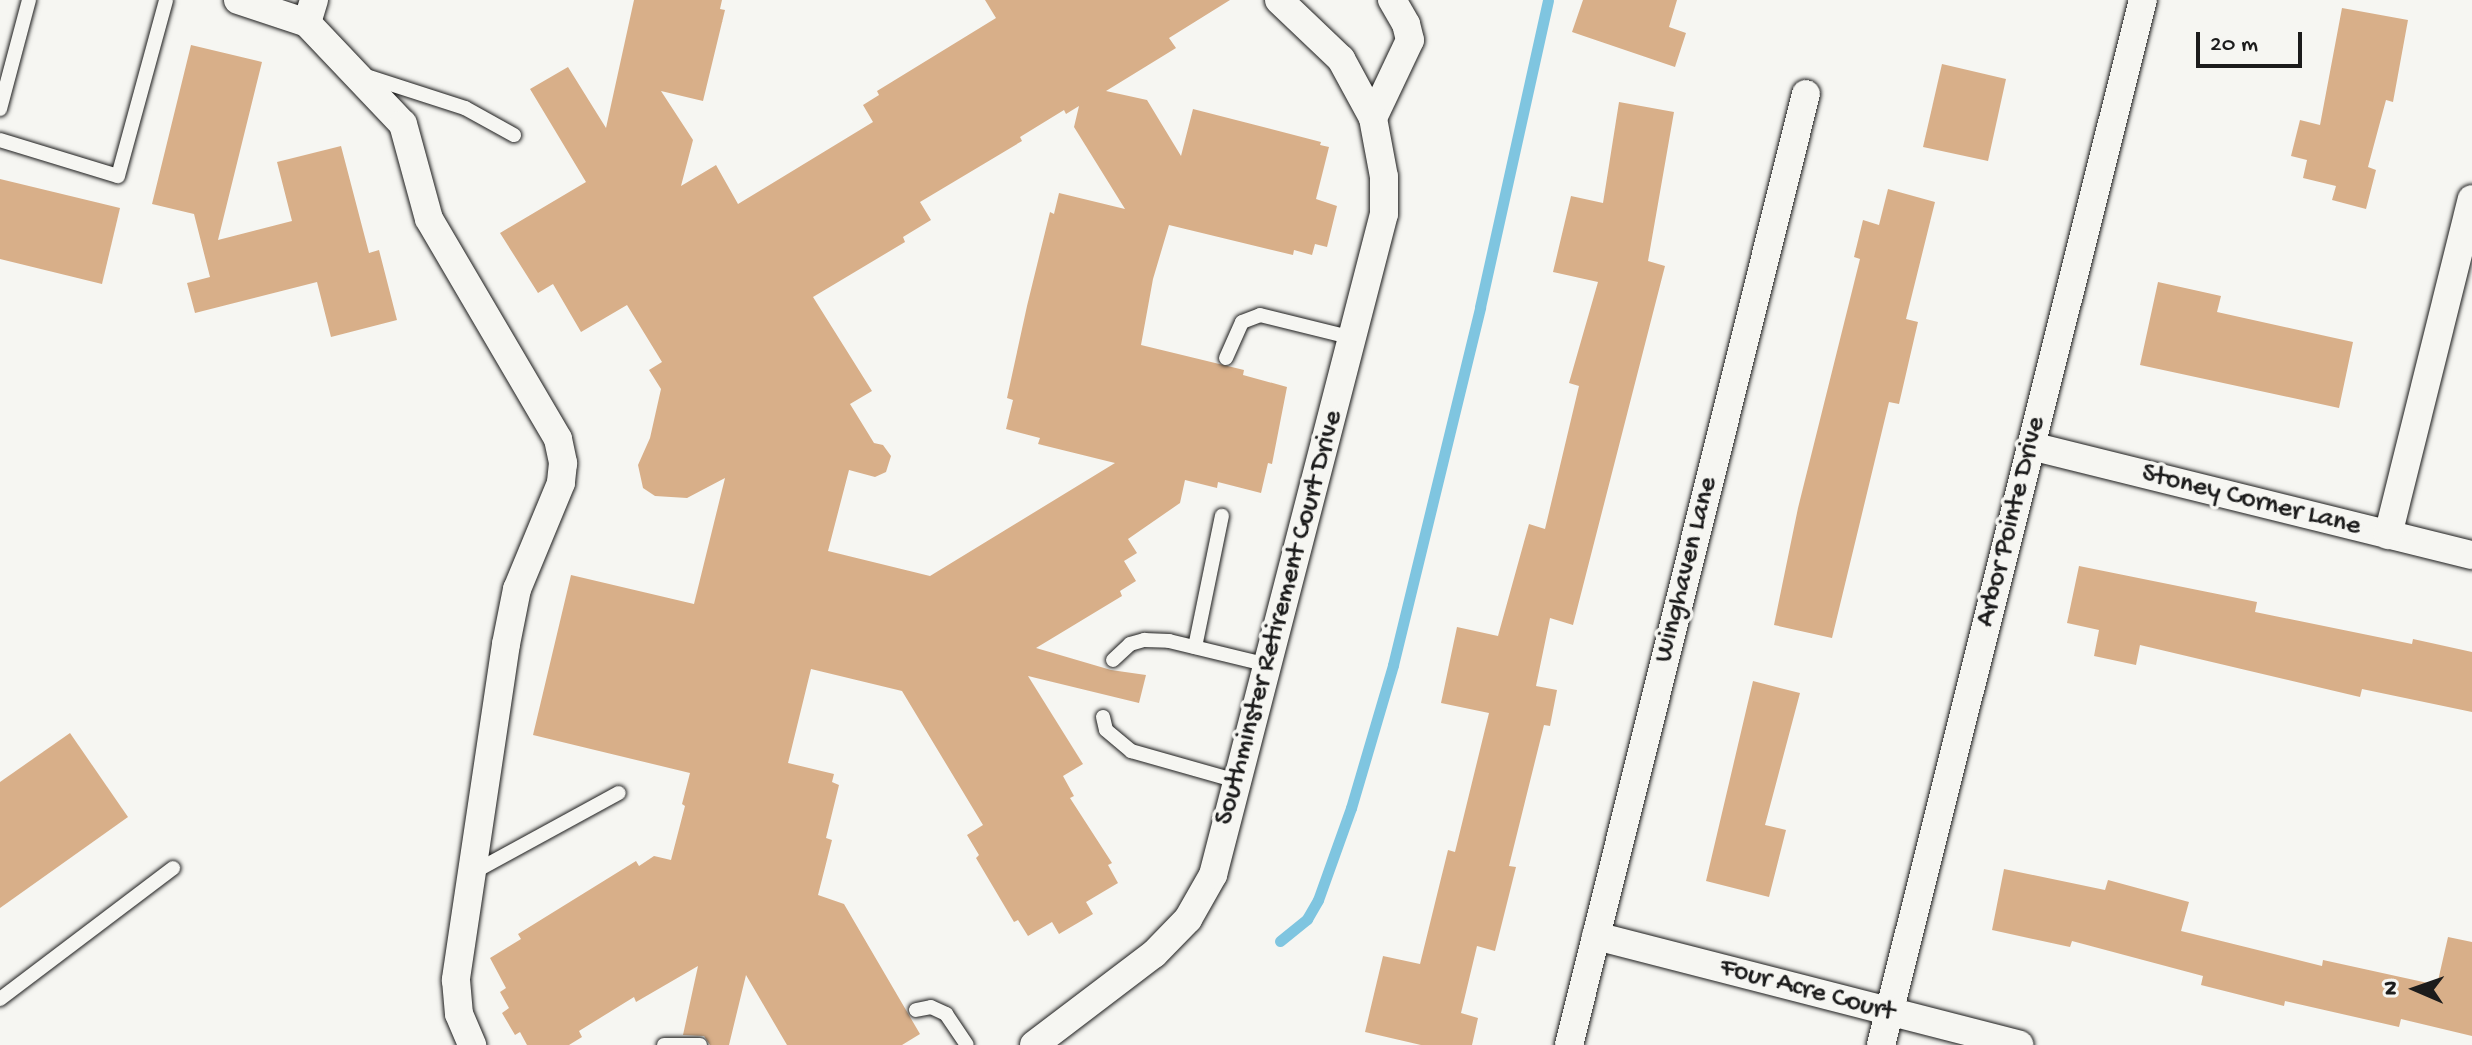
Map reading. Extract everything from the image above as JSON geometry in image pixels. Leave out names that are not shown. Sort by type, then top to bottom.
[{"type":"street","points":[[238,0],[310,11],[358,74],[403,124],[429,219],[558,439],[563,463],[561,483],[517,589],[456,980],[459,1014],[472,1045]]},
{"type":"street","name":"Southminster Retirement Court Drive","points":[[1034,1045],[1154,954],[1188,919],[1213,875],[1384,214],[1384,177],[1373,118],[1341,59],[1279,0]]},
{"type":"street","points":[[1373,118],[1410,40],[1406,24],[1392,0]]},
{"type":"street","name":"Arbor Pointe Drive","points":[[1881,1045],[2143,0]]},
{"type":"street","name":"Winghaven Lane","points":[[1569,1045],[1806,94]]},
{"type":"street","points":[[2388,535],[2472,199]]},
{"type":"street","name":"Stoney Corner Lane","points":[[2031,446],[2472,555]]},
{"type":"street","name":"Four Acre Court","points":[[1596,936],[2019,1045]]},
{"type":"lane","points":[[0,109],[29,0]]},
{"type":"lane","points":[[0,140],[118,176],[166,0]]},
{"type":"lane","points":[[358,74],[465,108],[514,135]]},
{"type":"lane","points":[[1226,358],[1242,322],[1260,315],[1353,338]]},
{"type":"lane","points":[[1195,647],[1222,516]]},
{"type":"lane","points":[[1113,660],[1130,644],[1144,640],[1195,647],[1268,665]]},
{"type":"lane","points":[[1103,717],[1106,730],[1131,751],[1237,781]]},
{"type":"lane","points":[[472,873],[619,793]]},
{"type":"lane","points":[[0,999],[173,868]]},
{"type":"lane","points":[[916,1010],[931,1007],[946,1014],[967,1045]]},
{"type":"lane","points":[[664,1045],[700,1045]]},
{"type":"building","points":[[634,0],[722,0],[720,9],[725,10],[703,101],[661,91],[693,140],[681,186],[716,165],[738,204],[873,122],[863,105],[879,95],[877,91],[996,18],[985,0],[1230,0],[1169,38],[1176,48],[1106,91],[1147,100],[1181,156],[1193,109],[1321,142],[1320,145],[1329,147],[1316,199],[1337,206],[1327,247],[1315,244],[1312,255],[1294,250],[1293,255],[1169,225],[1153,279],[1141,345],[1244,370],[1243,375],[1287,387],[1272,464],[1268,463],[1261,493],[1218,482],[1217,488],[1185,480],[1180,503],[1128,539],[1137,553],[1124,561],[1136,581],[1120,591],[1122,596],[1036,648],[1111,670],[1146,675],[1139,703],[1028,676],[1083,764],[1063,776],[1074,796],[1070,798],[1112,863],[1108,865],[1118,883],[1086,902],[1093,914],[1059,934],[1052,922],[1028,936],[1018,920],[1014,922],[976,858],[979,855],[967,835],[983,825],[902,691],[811,669],[788,763],[834,774],[832,782],[839,785],[826,838],[832,840],[818,895],[844,904],[920,1034],[902,1045],[787,1045],[746,975],[729,1045],[710,1045],[704,1036],[683,1035],[698,966],[636,1002],[634,997],[579,1031],[582,1037],[569,1045],[527,1045],[520,1032],[515,1035],[502,1013],[509,1008],[500,992],[506,988],[490,958],[521,939],[518,934],[636,861],[639,866],[654,856],[671,860],[685,806],[682,804],[690,773],[533,735],[571,575],[694,604],[725,478],[687,498],[655,496],[643,488],[638,465],[650,438],[661,389],[649,370],[662,362],[627,305],[581,332],[553,284],[538,293],[500,233],[586,182],[530,89],[568,67],[606,128]],"holes":[[[1079,106],[1074,127],[1125,209],[1059,193],[1054,214],[1050,212],[1027,306],[1007,398],[1013,400],[1006,429],[1040,438],[1038,444],[1115,463],[930,576],[828,551],[849,470],[875,477],[886,472],[891,456],[883,445],[874,443],[850,404],[872,391],[813,297],[905,242],[903,237],[931,220],[920,202],[1022,141],[1020,137],[1064,110],[1066,114]]]},
{"type":"building","points":[[1583,0],[1677,0],[1669,27],[1686,33],[1675,67],[1572,32]]},
{"type":"building","points":[[2342,8],[2408,20],[2393,102],[2386,100],[2368,167],[2376,170],[2366,209],[2332,200],[2336,186],[2303,178],[2307,160],[2291,156],[2300,120],[2320,125]]},
{"type":"building","points":[[191,45],[262,62],[218,240],[292,221],[277,162],[341,146],[369,253],[379,250],[397,320],[331,337],[317,282],[195,313],[187,283],[210,277],[194,214],[152,204]]},
{"type":"building","points":[[1942,64],[2006,79],[1988,161],[1923,147]]},
{"type":"building","points":[[1619,102],[1674,112],[1648,261],[1665,266],[1573,625],[1550,618],[1536,686],[1557,690],[1550,726],[1544,725],[1509,866],[1516,867],[1495,951],[1477,946],[1461,1013],[1478,1018],[1472,1045],[1421,1045],[1365,1032],[1383,956],[1420,964],[1448,850],[1455,852],[1489,713],[1441,703],[1457,627],[1498,636],[1529,524],[1545,529],[1579,386],[1569,383],[1598,282],[1553,272],[1571,196],[1603,203]]},
{"type":"building","points":[[0,179],[120,208],[102,284],[0,259]]},
{"type":"building","points":[[1888,189],[1935,202],[1906,319],[1918,322],[1899,404],[1889,402],[1832,638],[1774,625],[1798,508],[1860,259],[1854,257],[1863,220],[1879,225]]},
{"type":"building","points":[[2158,282],[2221,296],[2217,312],[2353,342],[2339,408],[2140,365]]},
{"type":"building","points":[[2079,566],[2257,602],[2255,612],[2412,644],[2413,639],[2472,652],[2472,712],[2362,689],[2360,697],[2140,645],[2136,665],[2094,656],[2099,630],[2067,623]]},
{"type":"building","points":[[1753,681],[1800,693],[1765,825],[1786,830],[1769,897],[1706,881]]},
{"type":"building","points":[[70,733],[128,817],[0,908],[0,782]]},
{"type":"building","points":[[2004,869],[2105,890],[2108,880],[2189,902],[2181,931],[2322,966],[2323,960],[2437,985],[2448,937],[2472,942],[2472,1036],[2401,1019],[2399,1027],[2285,1001],[2284,1006],[2201,985],[2203,976],[2072,941],[2070,947],[1992,930]]},
{"type":"waterway","points":[[1280,941],[1307,919],[1318,900],[1351,808],[1393,665],[1480,307],[1548,0]]}]
